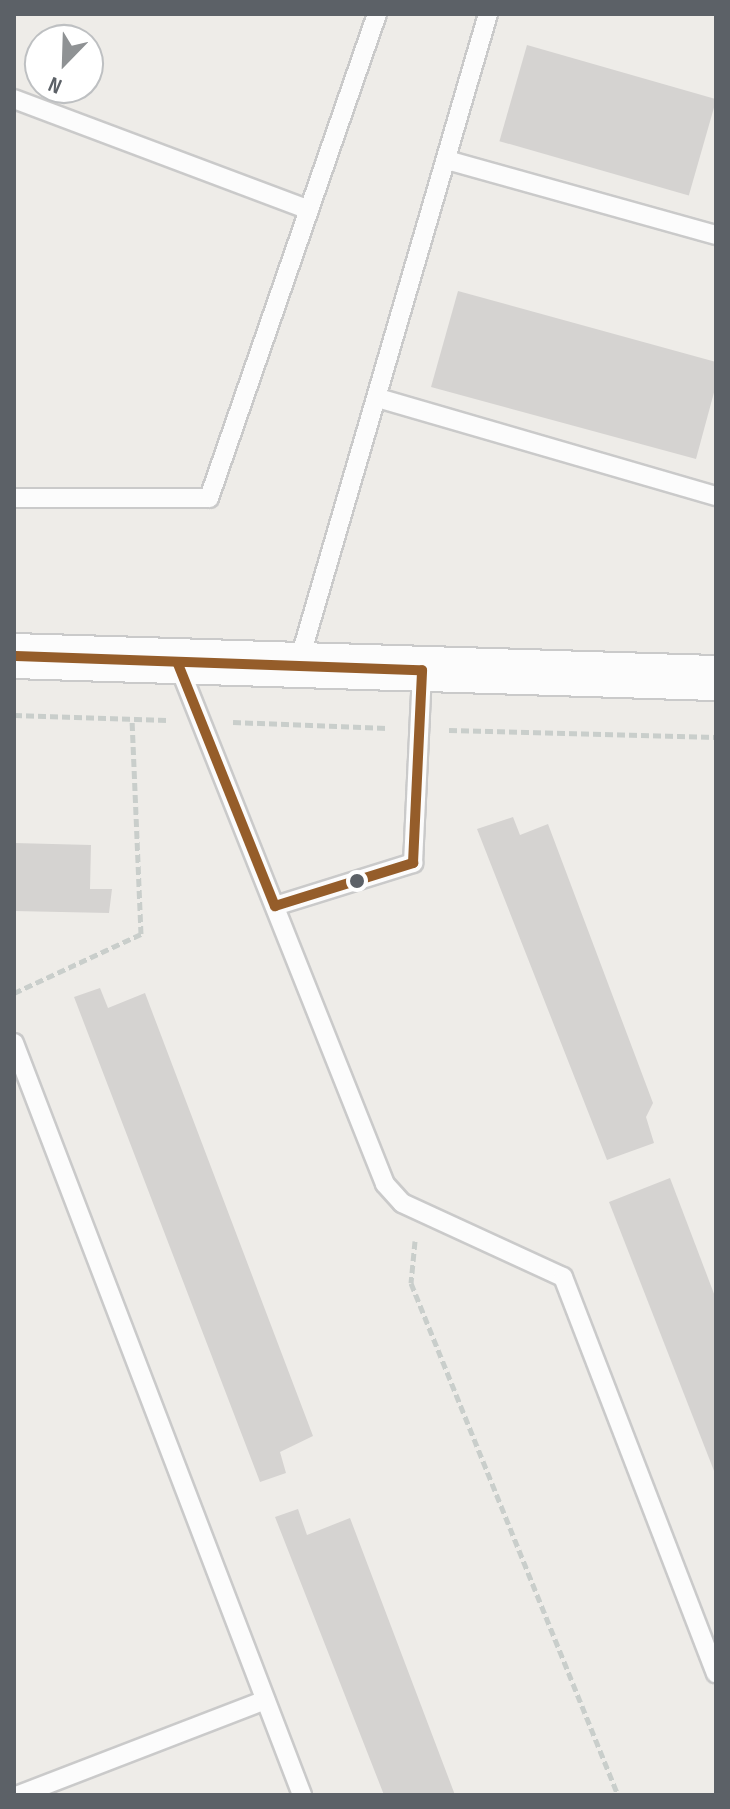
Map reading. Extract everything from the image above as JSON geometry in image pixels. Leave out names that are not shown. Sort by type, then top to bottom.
[{"type":"street","points":[[14,656],[178,664],[716,678]]},
{"type":"lane","points":[[14,498],[209,498],[377,14]]},
{"type":"lane","points":[[298,665],[488,14]]},
{"type":"lane","points":[[14,99],[309,210]]},
{"type":"lane","points":[[447,160],[716,235]]},
{"type":"lane","points":[[378,398],[716,496]]},
{"type":"lane","points":[[178,664],[385,1184],[402,1203],[563,1277],[716,1674]]},
{"type":"lane","points":[[275,906],[413,863],[422,670]]},
{"type":"lane","points":[[14,1043],[302,1795]]},
{"type":"lane","points":[[19,1795],[265,1700]]},
{"type":"path","points":[[14,715],[716,737]]},
{"type":"path","points":[[14,993],[141,934],[132,719]]},
{"type":"path","points":[[426,1215],[411,1253],[411,1283],[618,1795]]},
{"type":"building","points":[[527,45],[716,99],[689,195],[499,141]]},
{"type":"building","points":[[458,291],[716,362],[716,385],[696,459],[431,387]]},
{"type":"building","points":[[513,817],[520,835],[548,824],[653,1103],[646,1117],[654,1143],[607,1160],[477,829]]},
{"type":"building","points":[[14,843],[91,845],[90,889],[112,889],[109,913],[14,911]]},
{"type":"building","points":[[100,988],[108,1008],[145,993],[313,1436],[280,1452],[286,1473],[260,1482],[74,997]]},
{"type":"building","points":[[670,1178],[716,1299],[716,1476],[609,1202]]},
{"type":"building","points":[[298,1509],[307,1535],[350,1518],[455,1795],[384,1795],[275,1517]]},
{"type":"transit line","points":[[14,656],[422,670]]},
{"type":"transit line","points":[[178,664],[275,906]]},
{"type":"transit line","points":[[275,906],[413,863],[422,670]]}]
